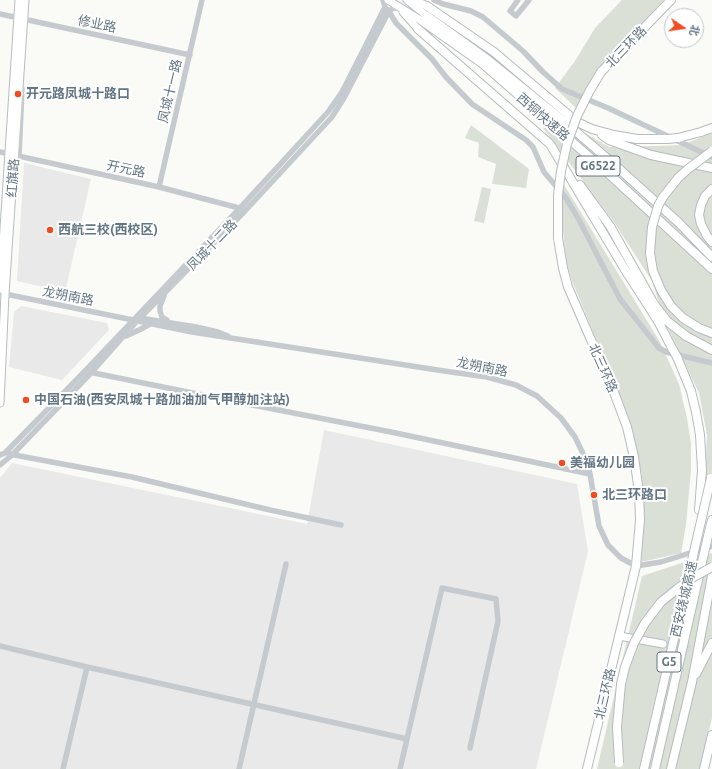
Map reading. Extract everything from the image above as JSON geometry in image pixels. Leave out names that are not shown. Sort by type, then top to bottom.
[{"type":"highway","name":"北三环路","points":[[588,769],[636,566],[640,520],[639,492],[634,457],[615,395],[568,287],[558,238],[558,194],[567,144],[577,116],[589,92],[601,72],[671,0]]},
{"type":"highway","points":[[424,3],[494,52],[577,122],[592,129],[609,140],[651,155],[712,168]]},
{"type":"highway","name":"西铜快速路","points":[[424,18],[487,59],[566,123],[678,222],[712,258]]},
{"type":"highway","name":"西铜快速路","points":[[424,18],[483,64],[610,175],[712,270]]},
{"type":"highway","points":[[418,28],[550,144],[610,226],[642,285],[667,321],[686,336],[712,350]]},
{"type":"highway","points":[[592,129],[637,139],[667,139],[678,138],[712,128]]},
{"type":"highway","points":[[550,144],[624,268],[658,321],[675,353],[691,391],[700,435],[702,470],[694,556]]},
{"type":"highway","points":[[712,151],[678,178],[663,197],[658,206],[652,227],[650,253],[653,271],[661,290],[671,306],[683,318],[699,328],[712,333]]},
{"type":"highway","points":[[712,189],[705,196],[699,215],[701,224],[712,242]]},
{"type":"highway","name":"西安绕城高速","points":[[644,769],[712,475]]},
{"type":"highway","name":"西安绕城高速","points":[[654,769],[712,520]]},
{"type":"highway","points":[[619,766],[617,727],[621,684],[625,667],[634,643],[645,623],[661,602],[692,578],[712,567]]},
{"type":"highway","points":[[671,769],[692,682],[712,576]]},
{"type":"highway","points":[[692,682],[711,645]]},
{"type":"highway","points":[[704,769],[712,735]]},
{"type":"main road","name":"红旗路","points":[[19,0],[22,19]]},
{"type":"main road","name":"红旗路","points":[[0,403],[2,292],[14,155],[22,19],[27,0]]},
{"type":"main road","points":[[407,0],[424,18]]},
{"type":"main road","points":[[415,0],[424,3]]},
{"type":"main road","points":[[385,1],[424,18]]},
{"type":"main road","points":[[399,8],[418,28]]},
{"type":"main road","points":[[619,636],[663,644]]},
{"type":"street","name":"凤城十一路","points":[[159,187],[202,0]]},
{"type":"street","points":[[434,0],[443,4],[471,11],[483,17],[523,51],[562,89],[608,108],[712,157]]},
{"type":"street","points":[[518,0],[510,11],[516,16],[529,0]]},
{"type":"street","points":[[385,1],[396,23],[432,59],[446,77],[472,104],[526,140],[533,148],[544,172],[566,198],[578,218],[620,299],[659,348],[666,352],[712,363]]},
{"type":"street","name":"凤城十二路","points":[[0,466],[12,455],[328,112],[342,92],[368,43],[385,8],[385,1]]},
{"type":"street","points":[[389,11],[394,8],[399,8]]},
{"type":"street","name":"凤城十二路","points":[[2,454],[124,336],[137,320],[247,209],[332,117],[344,98],[389,11]]},
{"type":"street","name":"修业路","points":[[0,14],[190,55]]},
{"type":"street","name":"开元路","points":[[0,152],[159,187],[247,209]]},
{"type":"street","name":"龙朔南路","points":[[2,292],[150,324],[220,337],[487,377],[516,385],[537,396],[561,418],[575,438],[588,464],[599,526],[608,545],[621,558],[636,566]]},
{"type":"street","points":[[165,293],[160,306],[160,311],[162,317],[171,322]]},
{"type":"street","name":"龙朔南路","points":[[137,320],[171,322],[218,332],[233,338]]},
{"type":"street","points":[[124,336],[150,324]]},
{"type":"street","points":[[88,371],[590,474]]},
{"type":"street","points":[[2,454],[132,477],[270,510],[342,525]]},
{"type":"street","points":[[636,566],[661,562],[712,546]]},
{"type":"street","points":[[239,769],[286,564]]},
{"type":"street","points":[[400,769],[442,588],[496,599],[498,621],[470,748]]},
{"type":"street","points":[[0,646],[407,739]]},
{"type":"street","points":[[63,769],[87,667]]},
{"type":"shaded area","points":[[622,0],[664,0],[612,54],[590,84],[577,109],[555,88],[575,61],[595,28]]},
{"type":"shaded area","points":[[554,115],[609,147],[682,145],[712,133],[712,477],[705,476],[707,435],[699,393],[666,324],[652,281],[614,222],[543,128]]},
{"type":"shaded area","points":[[471,125],[529,169],[526,188],[492,184],[496,164],[478,157],[479,143],[465,138]]},
{"type":"shaded area","name":"西航三校(西校区)","points":[[24,163],[91,179],[65,292],[17,281]]},
{"type":"shaded area","points":[[563,183],[660,342],[679,384],[691,444],[691,470],[686,525],[681,553],[641,562],[644,527],[642,475],[627,414],[572,281],[566,261],[561,201]]},
{"type":"shaded area","points":[[482,187],[491,189],[484,223],[474,221]]},
{"type":"shaded area","points":[[21,306],[107,323],[109,330],[62,380],[9,367],[14,312]]},
{"type":"shaded area","points":[[324,430],[577,484],[588,551],[536,769],[0,769],[0,478],[12,463],[307,524]]},
{"type":"shaded area","points":[[712,553],[712,718],[700,769],[597,769],[642,576]]},
{"type":"tunnel","points":[[663,644],[712,653]]},
{"type":"place","name":"开元路凤城十路口","points":[[18,94]]},
{"type":"place","name":"西航三校(西校区)","points":[[50,230]]},
{"type":"place","name":"中国石油(西安凤城十路加油加气甲醇加注站)","points":[[26,400]]},
{"type":"place","name":"美福幼儿园","points":[[562,463]]},
{"type":"place","name":"北三环路口","points":[[594,495]]}]
